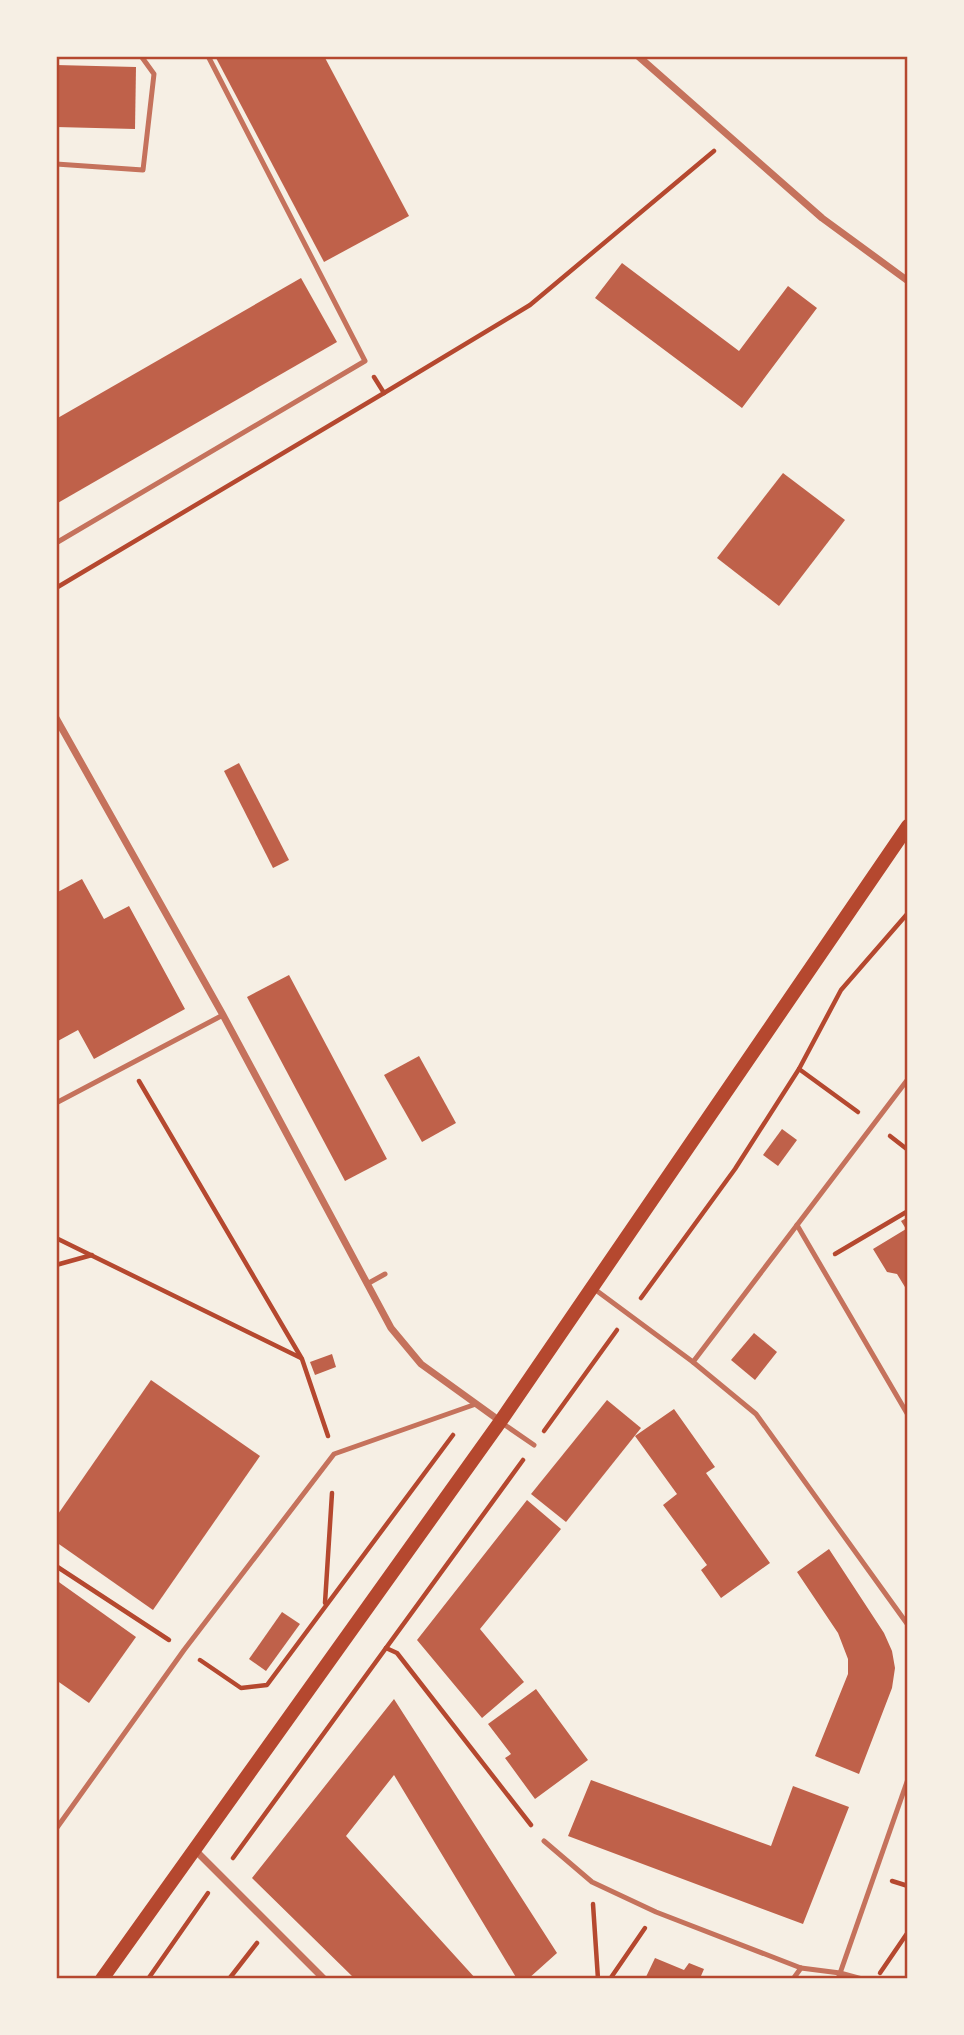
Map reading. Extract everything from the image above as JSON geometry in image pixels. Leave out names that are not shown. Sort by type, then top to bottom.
[{"type":"main road","points":[[102,1979],[500,1422],[908,826]]},
{"type":"street","points":[[638,56],[822,218],[908,281]]},
{"type":"street","points":[[56,718],[223,1015],[391,1328],[421,1364],[500,1422]]},
{"type":"street","points":[[195,1850],[324,1979]]},
{"type":"lane","points":[[56,164],[143,170],[154,74],[141,56]]},
{"type":"lane","points":[[56,543],[365,361],[208,56]]},
{"type":"lane","points":[[56,1103],[223,1015]]},
{"type":"lane","points":[[693,1362],[908,1079]]},
{"type":"lane","points":[[797,1225],[908,1415]]},
{"type":"lane","points":[[367,1284],[386,1274]]},
{"type":"lane","points":[[593,1287],[693,1362],[761,1420],[908,1625]]},
{"type":"lane","points":[[56,1829],[184,1650],[334,1454],[476,1404]]},
{"type":"lane","points":[[500,1422],[534,1445]]},
{"type":"lane","points":[[839,1976],[908,1779]]},
{"type":"lane","points":[[544,1841],[592,1882],[656,1912],[801,1968],[863,1979]]},
{"type":"lane","points":[[793,1979],[801,1968]]},
{"type":"path","points":[[56,588],[530,305],[729,138]]},
{"type":"path","points":[[365,361],[384,393]]},
{"type":"path","points":[[130,1066],[302,1359],[334,1454],[324,1604]]},
{"type":"path","points":[[799,1069],[875,1124]]},
{"type":"path","points":[[819,1263],[908,1211]]},
{"type":"path","points":[[56,1238],[302,1359]]},
{"type":"path","points":[[56,1265],[94,1255]]},
{"type":"path","points":[[56,1566],[242,1688],[267,1685],[324,1604],[476,1404]]},
{"type":"path","points":[[386,1648],[397,1653],[544,1841]]},
{"type":"path","points":[[592,1882],[598,1979]]},
{"type":"path","points":[[610,1979],[656,1912]]},
{"type":"path","points":[[229,1979],[270,1925]]},
{"type":"path","points":[[876,1979],[908,1932]]},
{"type":"building","points":[[215,56],[324,56],[409,216],[324,262]]},
{"type":"building","points":[[56,65],[136,67],[135,129],[56,127]]},
{"type":"building","points":[[622,263],[739,351],[788,286],[817,308],[742,408],[595,298]]},
{"type":"building","points":[[301,278],[337,342],[56,504],[56,419]]},
{"type":"building","points":[[783,473],[845,520],[779,606],[717,558]]},
{"type":"building","points":[[239,763],[289,860],[273,868],[224,771]]},
{"type":"building","points":[[82,879],[104,919],[129,906],[185,1009],[94,1059],[78,1030],[56,1042],[56,893]]},
{"type":"building","points":[[289,975],[387,1159],[345,1181],[247,997]]},
{"type":"building","points":[[419,1056],[456,1123],[422,1142],[384,1075]]},
{"type":"building","points":[[782,1129],[797,1140],[778,1166],[763,1155]]},
{"type":"building","points":[[908,1217],[908,1292],[897,1274],[887,1272],[873,1249],[906,1229],[901,1221]]},
{"type":"building","points":[[754,1333],[777,1352],[755,1380],[731,1360]]},
{"type":"building","points":[[332,1354],[336,1367],[315,1375],[310,1362]]},
{"type":"building","points":[[151,1380],[260,1456],[153,1610],[56,1542],[56,1517]]},
{"type":"building","points":[[607,1400],[641,1428],[566,1522],[531,1494]]},
{"type":"building","points":[[674,1409],[715,1467],[706,1473],[770,1563],[721,1598],[701,1570],[707,1565],[663,1505],[677,1494],[635,1436]]},
{"type":"building","points":[[527,1500],[561,1529],[480,1629],[524,1682],[482,1718],[417,1640]]},
{"type":"building","points":[[829,1549],[884,1633],[892,1651],[895,1668],[892,1688],[859,1774],[815,1756],[848,1674],[848,1659],[838,1633],[797,1572]]},
{"type":"building","points":[[56,1580],[136,1637],[89,1703],[56,1680]]},
{"type":"building","points":[[282,1612],[300,1624],[266,1671],[249,1659]]},
{"type":"building","points":[[536,1689],[588,1760],[535,1799],[505,1758],[511,1754],[488,1724]]},
{"type":"building","points":[[394,1699],[557,1953],[528,1979],[517,1979],[394,1775],[346,1836],[476,1979],[355,1979],[252,1878]]},
{"type":"building","points":[[591,1780],[771,1846],[793,1786],[849,1807],[803,1924],[568,1836]]},
{"type":"building","points":[[655,1958],[684,1970],[689,1963],[704,1969],[701,1976],[707,1979],[645,1979]]}]
